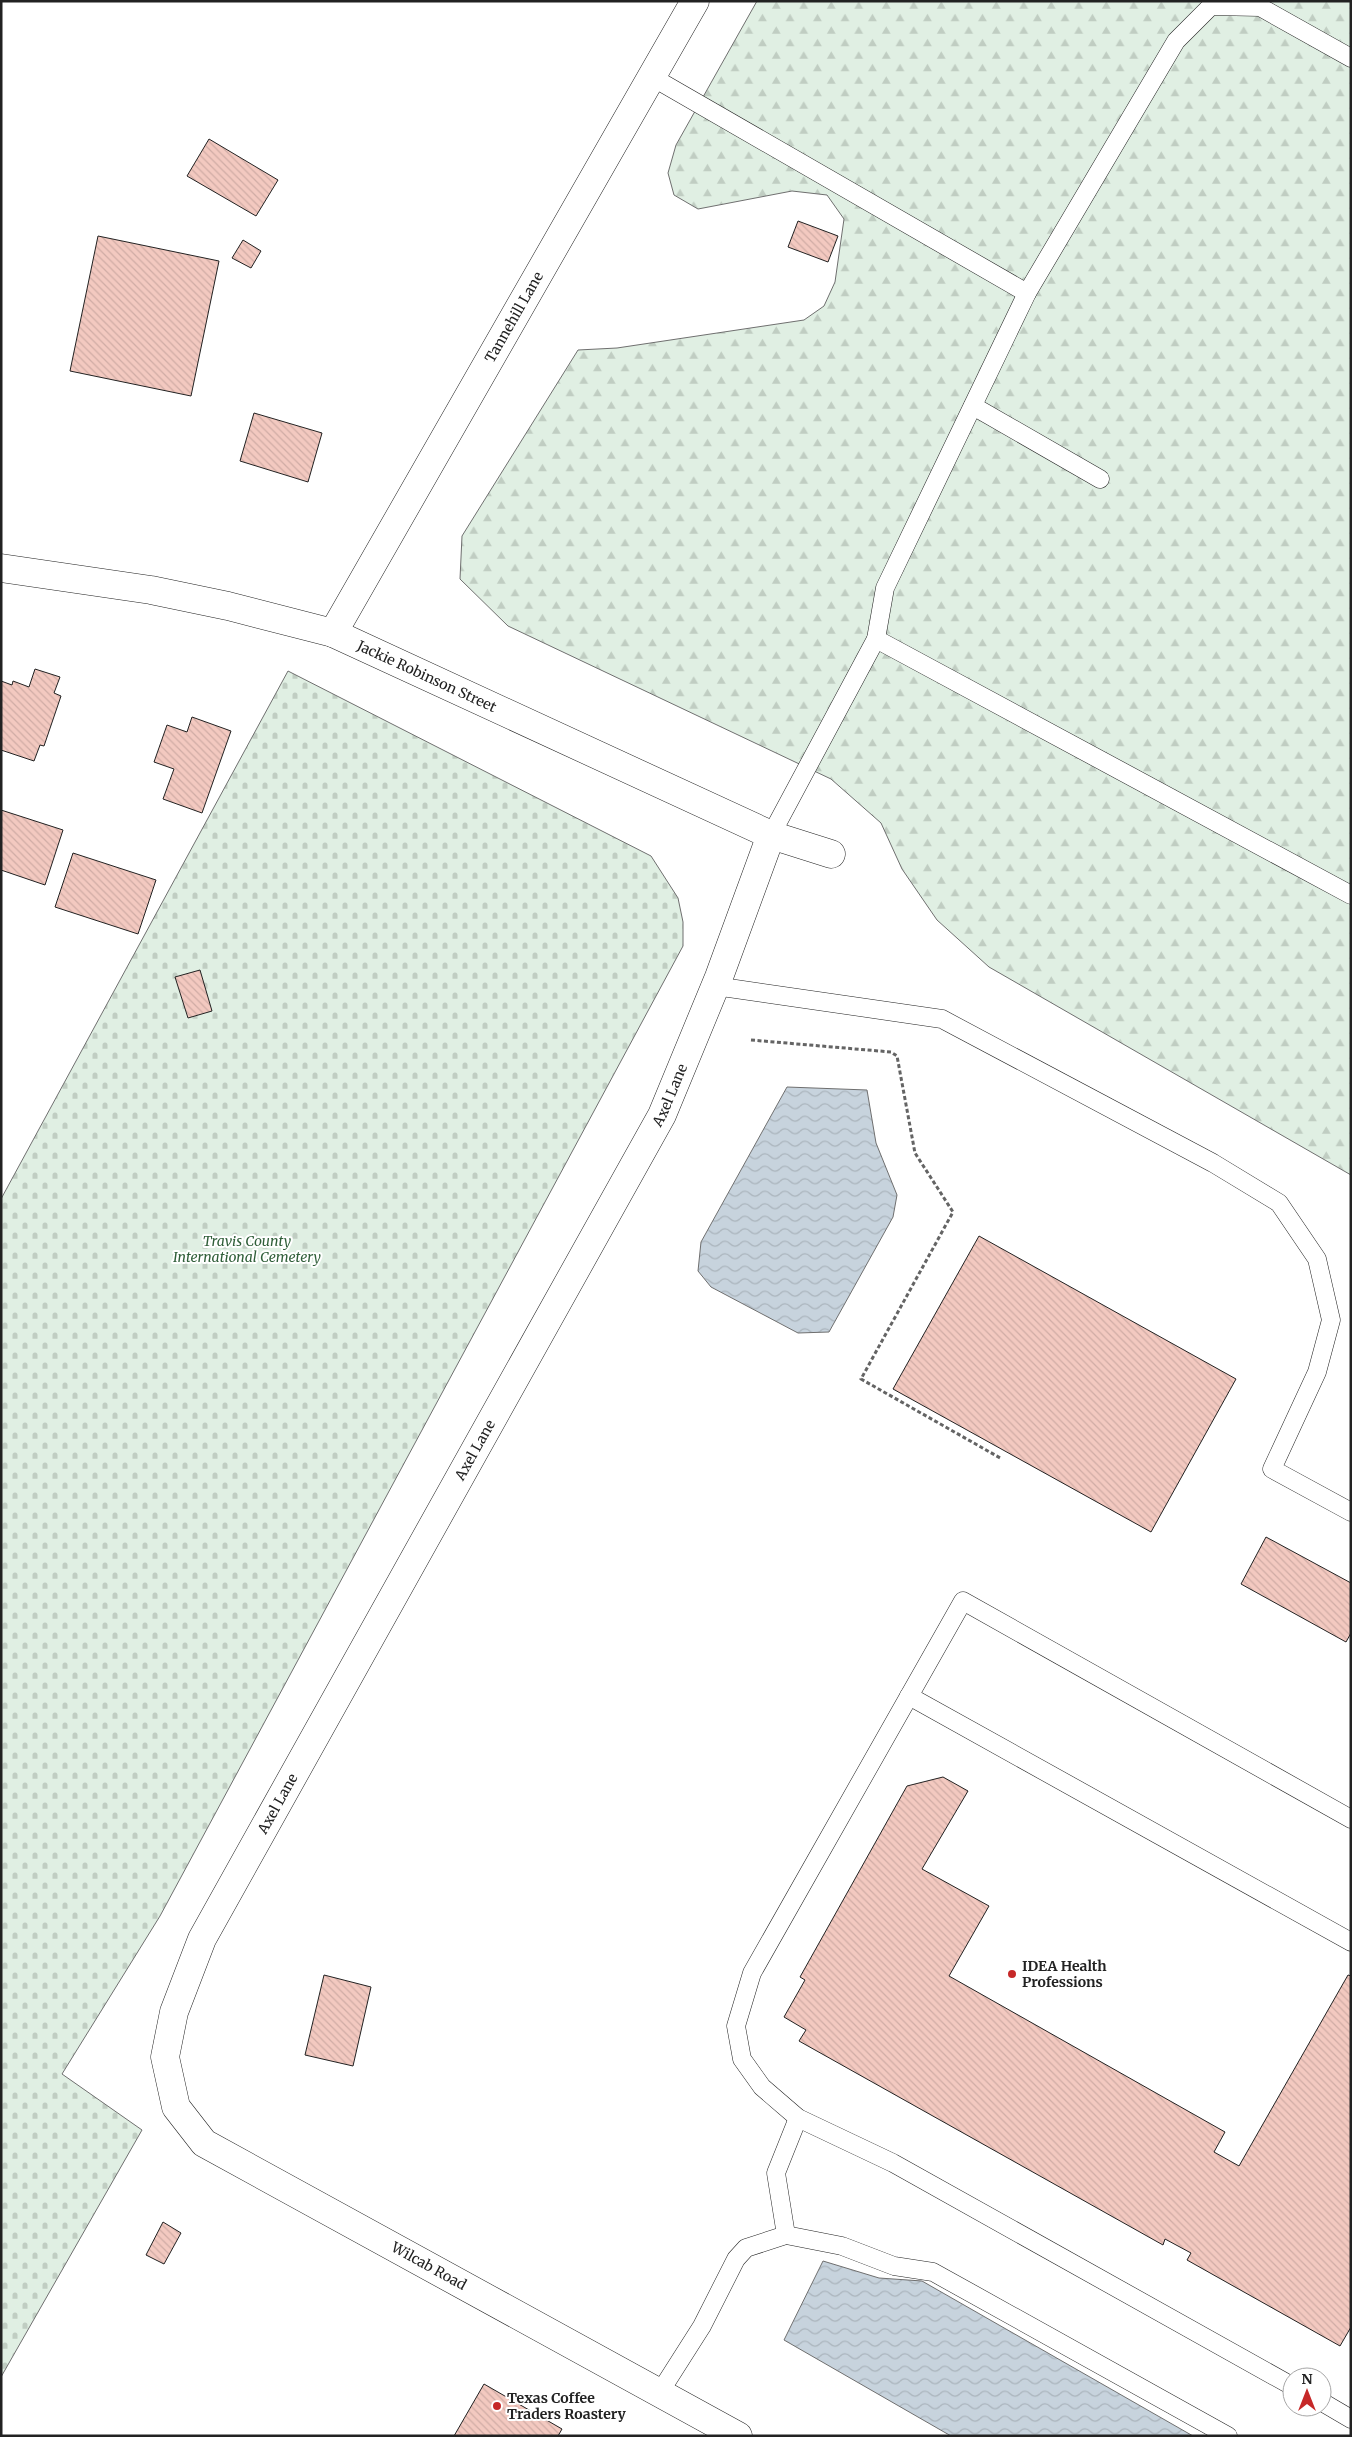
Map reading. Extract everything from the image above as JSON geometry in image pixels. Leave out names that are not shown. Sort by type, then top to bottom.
[{"type":"street","name":"Tannehill Lane","points":[[333,633],[695,1]]},
{"type":"street","name":"Jackie Robinson Street","points":[[1,568],[151,590],[228,606],[333,633],[771,835],[831,854]]},
{"type":"street","name":"Axel Lane","points":[[165,2057],[174,2012],[202,1939],[662,1115],[715,986],[771,835]]},
{"type":"street","name":"Wilcab Road","points":[[165,2057],[176,2107],[204,2143],[738,2436]]},
{"type":"lane","points":[[771,835],[876,639],[885,588],[1027,292],[1176,40],[1211,6],[1260,7],[1351,58]]},
{"type":"lane","points":[[652,77],[1027,292]]},
{"type":"lane","points":[[972,406],[1100,479]]},
{"type":"lane","points":[[876,639],[1351,895]]},
{"type":"lane","points":[[715,986],[942,1019],[1213,1163],[1280,1204],[1318,1259],[1331,1320],[1318,1372],[1272,1470],[1351,1512]]},
{"type":"lane","points":[[1282,2380],[893,2163],[798,2118],[762,2087],[742,2059],[736,2026],[752,1973],[963,1601],[1351,1819]]},
{"type":"lane","points":[[909,1696],[1351,1942]]},
{"type":"lane","points":[[786,2235],[776,2174],[798,2118]]},
{"type":"lane","points":[[660,2392],[702,2326],[736,2258],[746,2248],[786,2235],[842,2246],[894,2266],[933,2272],[1228,2436]]},
{"type":"lane","points":[[1332,2408],[1351,2419]]},
{"type":"path","points":[[751,1040],[891,1052],[897,1056],[915,1153],[953,1212],[861,1379],[1002,1459]]},
{"type":"green space","points":[[757,1],[1351,1],[1351,1175],[989,967],[937,920],[902,869],[881,823],[831,779],[508,626],[460,579],[462,536],[578,350],[617,348],[804,320],[824,306],[835,282],[844,219],[827,195],[792,191],[698,209],[674,195],[668,173],[676,145]]},
{"type":"green space","name":"Travis County International Cemetery","points":[[288,671],[651,856],[678,898],[683,922],[683,946],[160,1916],[62,2074],[142,2130],[1,2377],[1,1199]]},
{"type":"water","points":[[787,1087],[867,1090],[876,1143],[897,1195],[893,1217],[829,1332],[798,1333],[711,1287],[698,1271],[701,1242]]},
{"type":"water","points":[[823,2261],[879,2278],[922,2281],[1193,2436],[951,2436],[784,2340]]},
{"type":"building","points":[[209,139],[278,180],[256,216],[187,176]]},
{"type":"building","points":[[798,221],[838,236],[828,262],[788,247]]},
{"type":"building","points":[[98,236],[219,261],[191,396],[70,371]]},
{"type":"building","points":[[243,240],[261,251],[251,268],[232,258]]},
{"type":"building","points":[[254,413],[322,433],[308,482],[240,461]]},
{"type":"building","points":[[35,669],[60,677],[54,693],[61,696],[44,746],[40,745],[34,761],[1,750],[1,681],[12,685],[13,681],[29,687]]},
{"type":"building","points":[[192,717],[231,731],[202,813],[163,799],[174,769],[154,762],[167,725],[187,732]]},
{"type":"building","points":[[1,810],[63,830],[45,885],[1,870]]},
{"type":"building","points":[[73,853],[156,880],[138,934],[55,907]]},
{"type":"building","points":[[200,970],[212,1011],[188,1018],[175,977]]},
{"type":"building","points":[[979,1236],[1236,1379],[1151,1532],[893,1389]]},
{"type":"building","points":[[1266,1537],[1351,1583],[1351,1633],[1346,1642],[1241,1584]]},
{"type":"building","points":[[943,1777],[968,1791],[922,1869],[989,1906],[949,1976],[1225,2132],[1214,2152],[1239,2166],[1348,1975],[1351,1976],[1351,2327],[1340,2346],[1187,2260],[1191,2253],[1165,2239],[1163,2245],[799,2041],[806,2030],[784,2017],[805,1980],[800,1977],[907,1786]]},
{"type":"building","points":[[324,1975],[371,1987],[353,2066],[305,2055]]},
{"type":"building","points":[[163,2222],[181,2233],[164,2264],[146,2255]]},
{"type":"building","name":"Texas Coffee Traders Roastery","points":[[484,2384],[562,2429],[558,2436],[454,2436]]},
{"type":"place","name":"IDEA Health Professions","points":[[1012,1974]]},
{"type":"place","name":"Texas Coffee Traders Roastery","points":[[497,2406]]}]
